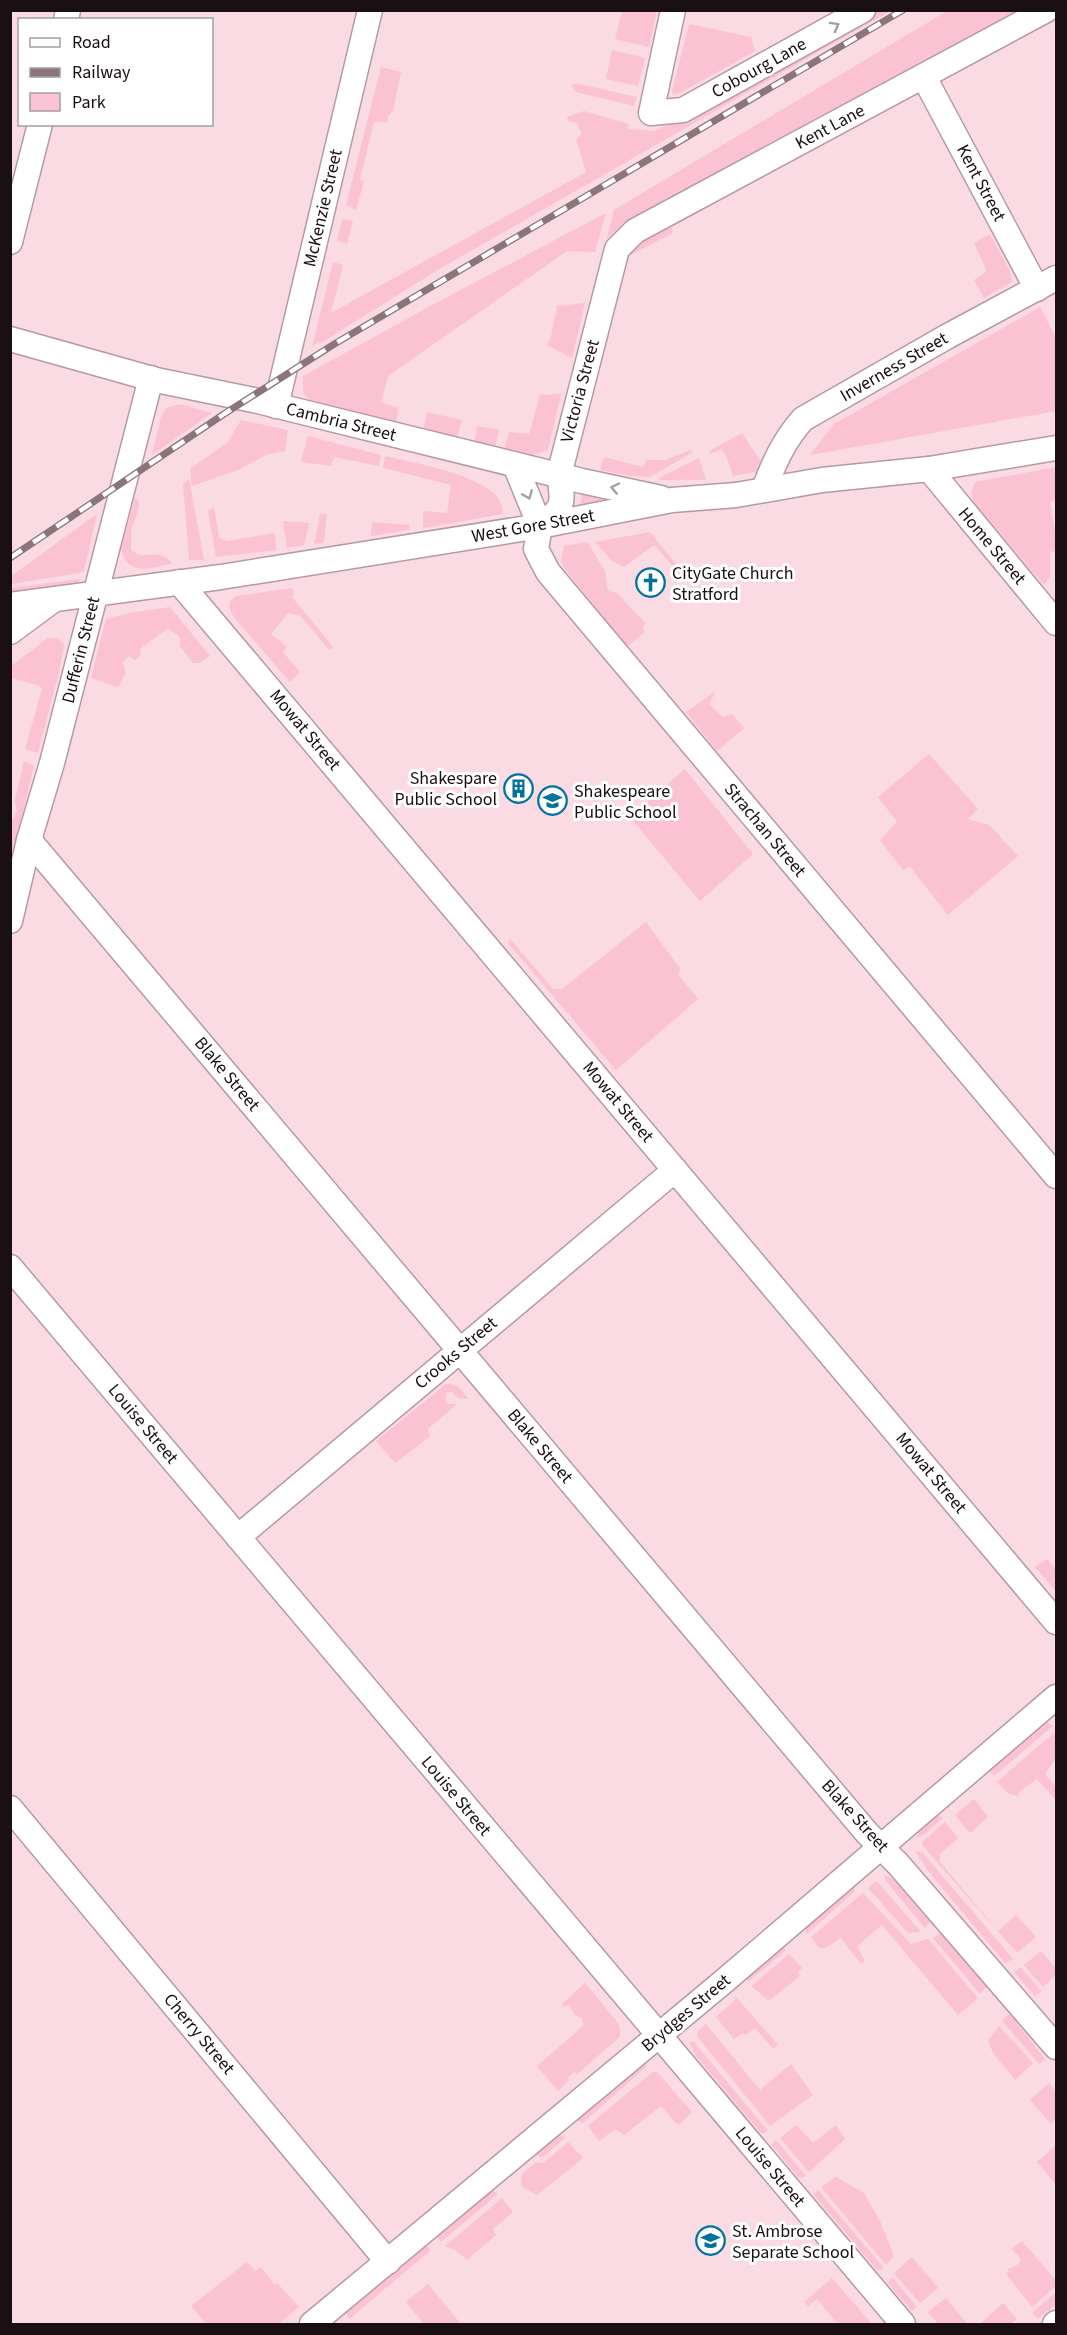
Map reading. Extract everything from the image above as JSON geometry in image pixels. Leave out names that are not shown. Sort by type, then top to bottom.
[{"type":"street","name":"McKenzie Street","points":[[276,406],[370,10]]},
{"type":"street","name":"Cobourg Lane","points":[[674,10],[651,113],[683,110],[863,10]]},
{"type":"street","name":"Kent Lane","points":[[617,249],[634,231],[1046,10]]},
{"type":"street","name":"Kent Street","points":[[924,77],[1047,283]]},
{"type":"street","points":[[10,242],[39,126]]},
{"type":"street","name":"Victoria Street","points":[[540,526],[556,513],[562,501],[559,475],[617,249]]},
{"type":"street","name":"Inverness Street","points":[[764,489],[775,460],[787,439],[803,419],[948,336],[1047,283]]},
{"type":"street","name":"Cambria Street","points":[[10,339],[151,378],[672,500]]},
{"type":"street","name":"Dufferin Street","points":[[10,921],[29,840],[55,752],[151,378]]},
{"type":"street","name":"West Gore Street","points":[[10,605],[95,595],[540,526],[672,500],[736,495],[822,480],[928,469],[1056,448]]},
{"type":"street","name":"Strachan Street","points":[[515,465],[540,526],[536,549],[548,572],[1056,1176]]},
{"type":"street","name":"Home Street","points":[[928,469],[1056,623]]},
{"type":"street","name":"Mowat Street","points":[[179,582],[1056,1622]]},
{"type":"street","points":[[10,632],[52,601]]},
{"type":"street","name":"Blake Street","points":[[29,840],[867,1833],[882,1846],[1056,2047]]},
{"type":"street","name":"Crooks Street","points":[[238,1537],[675,1170]]},
{"type":"street","name":"Louise Street","points":[[10,1267],[903,2325]]},
{"type":"street","name":"Brydges Street","points":[[312,2325],[658,2036],[1056,1697]]},
{"type":"street","name":"Cherry Street","points":[[10,1808],[388,2262]]},
{"type":"green space","points":[[622,11],[657,11],[649,47],[615,39]]},
{"type":"green space","points":[[878,11],[890,11],[441,268],[312,347],[333,262],[343,265],[331,313],[586,172],[576,139],[582,134],[577,123],[568,121],[567,117],[584,111],[629,124],[628,129],[654,131],[715,101]]},
{"type":"green space","points":[[947,11],[1020,11],[666,199],[624,223],[607,238],[614,210]]},
{"type":"green space","points":[[689,24],[751,37],[755,51],[673,95],[672,91]]},
{"type":"green space","points":[[612,50],[645,58],[638,86],[606,79]]},
{"type":"green space","points":[[381,67],[401,72],[393,111],[388,116],[387,122],[374,122],[360,180],[364,181],[356,210],[346,205]]},
{"type":"green space","points":[[571,84],[637,97],[634,106],[576,92]]},
{"type":"green space","points":[[606,213],[595,252],[567,251],[388,376],[381,402],[398,408],[396,426],[314,405],[303,393],[303,376]]},
{"type":"green space","points":[[342,219],[353,221],[347,244],[337,241]]},
{"type":"green space","points":[[671,227],[673,233],[629,256],[633,247]]},
{"type":"green space","points":[[990,234],[1010,271],[1012,282],[984,298],[974,280],[986,272],[986,269],[974,243]]},
{"type":"green space","points":[[585,303],[572,358],[547,345],[551,337],[557,306]]},
{"type":"green space","points":[[1040,307],[1056,338],[1056,411],[810,455],[834,424]]},
{"type":"green space","points":[[561,394],[548,450],[533,455],[532,459],[503,453],[509,432],[529,434],[540,395]]},
{"type":"green space","points":[[179,404],[212,413],[152,455],[161,417],[166,408]]},
{"type":"green space","points":[[427,412],[462,420],[456,441],[423,432]]},
{"type":"green space","points":[[241,420],[288,430],[285,451],[268,454],[238,470],[192,486],[190,469],[227,443]]},
{"type":"green space","points":[[477,426],[499,430],[494,451],[474,446]]},
{"type":"green space","points":[[742,433],[762,463],[759,471],[733,476],[722,449],[711,454],[709,451]]},
{"type":"green space","points":[[308,436],[381,455],[379,466],[334,457],[331,466],[301,462]]},
{"type":"green space","points":[[691,450],[693,452],[650,477],[600,470],[604,457],[643,467],[646,460],[665,460]]},
{"type":"green space","points":[[385,456],[434,467],[475,481],[491,491],[500,501],[502,514],[423,528],[423,511],[447,513],[451,485],[383,468]]},
{"type":"green space","points":[[699,458],[706,480],[660,480],[659,478]]},
{"type":"green space","points":[[1056,467],[1056,500],[1050,502],[1056,551],[1050,552],[1050,576],[1044,585],[973,502],[971,493],[975,482]]},
{"type":"green space","points":[[189,479],[204,560],[189,560],[183,484]]},
{"type":"green space","points":[[583,491],[611,499],[580,506]]},
{"type":"green space","points":[[135,498],[139,501],[139,508],[131,530],[131,550],[143,555],[160,555],[173,563],[142,569],[129,564],[124,558],[121,549]]},
{"type":"green space","points":[[214,507],[219,538],[228,541],[275,533],[276,550],[216,557],[208,511]]},
{"type":"green space","points":[[97,514],[84,571],[11,584],[11,576]]},
{"type":"green space","points":[[320,514],[327,514],[324,542],[314,544]]},
{"type":"green space","points":[[283,521],[309,523],[304,545],[287,548]]},
{"type":"green space","points":[[372,522],[409,525],[409,530],[371,536]]},
{"type":"green space","points":[[650,532],[688,579],[686,581],[654,545],[624,567],[612,561],[595,542]]},
{"type":"green space","points":[[587,542],[605,571],[608,591],[617,593],[646,624],[642,627],[645,632],[627,646],[564,568],[561,559],[564,546]]},
{"type":"green space","points":[[79,579],[79,582],[75,583],[11,593],[10,588]]},
{"type":"green space","points":[[292,588],[294,594],[292,597],[333,647],[329,650],[301,616],[288,613],[271,634],[287,647],[283,652],[300,672],[290,682],[237,621],[229,605],[236,596]]},
{"type":"green space","points":[[170,607],[210,656],[200,663],[193,663],[180,646],[180,637],[168,628],[140,649],[141,655],[135,660],[129,656],[122,662],[126,672],[118,687],[91,678],[106,619]]},
{"type":"green space","points":[[48,638],[58,638],[64,645],[38,753],[25,749],[42,689],[40,686],[11,678],[11,666]]},
{"type":"green space","points":[[715,693],[710,705],[722,717],[732,714],[744,728],[717,751],[686,712]]},
{"type":"green space","points":[[929,754],[978,809],[968,819],[989,825],[1018,856],[948,915],[910,867],[903,870],[880,840],[897,822],[878,797]]},
{"type":"green space","points":[[24,761],[34,766],[11,862],[11,816],[13,819],[17,811],[15,800]]},
{"type":"green space","points":[[685,769],[753,854],[700,901],[630,817]]},
{"type":"green space","points":[[646,922],[681,970],[678,974],[698,999],[616,1070],[508,943],[510,939],[553,989],[562,989]]},
{"type":"green space","points":[[446,1384],[456,1386],[469,1399],[458,1398],[452,1392],[447,1393],[445,1399],[448,1404],[457,1404],[428,1429],[430,1436],[395,1463],[376,1441]]},
{"type":"green space","points":[[1047,1559],[1056,1569],[1056,1591],[1035,1567]]},
{"type":"green space","points":[[1047,1722],[1053,1726],[994,1776],[989,1770]]},
{"type":"green space","points":[[1056,1731],[1056,1758],[1045,1774],[1056,1787],[1056,1800],[1037,1779],[1020,1791],[1018,1796],[1009,1794],[997,1782]]},
{"type":"green space","points":[[974,1799],[988,1817],[970,1833],[955,1815]]},
{"type":"green space","points":[[937,1815],[943,1818],[922,1836],[916,1838],[922,1826]]},
{"type":"green space","points":[[945,1822],[958,1838],[940,1854],[940,1862],[998,1931],[1016,1915],[1036,1937],[1017,1953],[923,1846],[922,1842]]},
{"type":"green space","points":[[915,1851],[922,1852],[1013,1959],[1005,1963],[929,1872]]},
{"type":"green space","points":[[885,1875],[893,1879],[930,1922],[925,1928],[885,1880]]},
{"type":"green space","points":[[878,1882],[921,1932],[908,1933],[868,1888]]},
{"type":"green space","points":[[851,1886],[855,1891],[807,1934],[803,1926]]},
{"type":"green space","points":[[863,1893],[911,1944],[928,1939],[978,1998],[958,2015],[882,1925],[857,1946],[865,1961],[861,1964],[841,1938],[825,1948],[819,1948],[811,1937]]},
{"type":"green space","points":[[940,1933],[986,1987],[980,1994],[933,1938]]},
{"type":"green space","points":[[780,1946],[786,1950],[748,1982],[745,1975]]},
{"type":"green space","points":[[1041,1951],[1056,1969],[1056,1975],[1043,1987],[1024,1965]]},
{"type":"green space","points":[[789,1954],[802,1968],[798,1972],[800,1976],[769,2001],[751,1986]]},
{"type":"green space","points":[[1021,1967],[1041,1991],[1035,1996],[1014,1972]]},
{"type":"green space","points":[[585,1983],[618,2023],[620,2037],[577,2074],[574,2072],[567,2078],[569,2080],[558,2091],[537,2066],[583,2026],[582,2019],[575,2015],[569,2004],[564,2007],[562,2004]]},
{"type":"green space","points":[[737,1998],[778,2045],[773,2049],[755,2028],[746,2035],[743,2033],[734,2039],[716,2017]]},
{"type":"green space","points":[[1010,2014],[1045,2059],[1039,2064],[1002,2021]]},
{"type":"green space","points":[[706,2024],[760,2090],[791,2064],[813,2095],[770,2126],[697,2036],[697,2032]]},
{"type":"green space","points":[[999,2026],[1033,2063],[1015,2080],[993,2053],[988,2041]]},
{"type":"green space","points":[[689,2042],[694,2042],[768,2131],[762,2134],[696,2056]]},
{"type":"green space","points":[[648,2065],[583,2123],[575,2120],[638,2067]]},
{"type":"green space","points":[[654,2071],[692,2112],[678,2125],[661,2106],[624,2135],[615,2129],[599,2141],[588,2126]]},
{"type":"green space","points":[[1049,2083],[1056,2092],[1056,2119],[1051,2124],[1030,2100]]},
{"type":"green space","points":[[796,2125],[813,2143],[836,2125],[845,2139],[809,2172],[780,2138]]},
{"type":"green space","points":[[558,2133],[565,2138],[543,2157],[533,2154]]},
{"type":"green space","points":[[776,2140],[806,2176],[799,2178],[772,2145]]},
{"type":"green space","points":[[568,2142],[583,2158],[537,2195],[521,2186],[522,2174],[536,2162],[543,2163]]},
{"type":"green space","points":[[1056,2145],[1056,2185],[1037,2162]]},
{"type":"green space","points":[[836,2177],[864,2193],[880,2221],[894,2256],[886,2265],[821,2187]]},
{"type":"green space","points":[[491,2190],[498,2194],[441,2242],[436,2234]]},
{"type":"green space","points":[[818,2190],[884,2268],[878,2271],[813,2194]]},
{"type":"green space","points":[[502,2198],[513,2212],[493,2229],[496,2235],[467,2260],[455,2250],[445,2246]]},
{"type":"green space","points":[[1022,2241],[1056,2280],[1056,2286],[1032,2307],[1007,2275],[1008,2269],[1021,2261],[1011,2249]]},
{"type":"green space","points":[[425,2245],[431,2250],[349,2319],[345,2311]]},
{"type":"green space","points":[[912,2257],[938,2288],[920,2303],[894,2273]]},
{"type":"green space","points":[[247,2262],[255,2271],[261,2267],[274,2284],[277,2283],[299,2307],[278,2324],[206,2324],[191,2306]]},
{"type":"green space","points":[[892,2277],[917,2307],[912,2311],[887,2282]]},
{"type":"green space","points":[[832,2278],[872,2324],[838,2324],[817,2299],[808,2306],[804,2302]]},
{"type":"green space","points":[[428,2284],[461,2324],[424,2324],[406,2302]]},
{"type":"green space","points":[[1056,2292],[1056,2304],[1038,2319],[1032,2313]]},
{"type":"green space","points":[[946,2298],[967,2324],[938,2324],[928,2312]]},
{"type":"green space","points":[[1003,2303],[1017,2319],[1010,2324],[980,2324]]},
{"type":"railway","points":[[10,558],[224,414],[336,343],[903,10]]},
{"type":"place","name":"CityGate Church Stratford","points":[[651,583]]},
{"type":"place","name":"Shakespare Public School","points":[[518,788]]},
{"type":"place","name":"Shakespeare Public School","points":[[553,801]]},
{"type":"place","name":"St. Ambrose Separate School","points":[[711,2241]]}]
